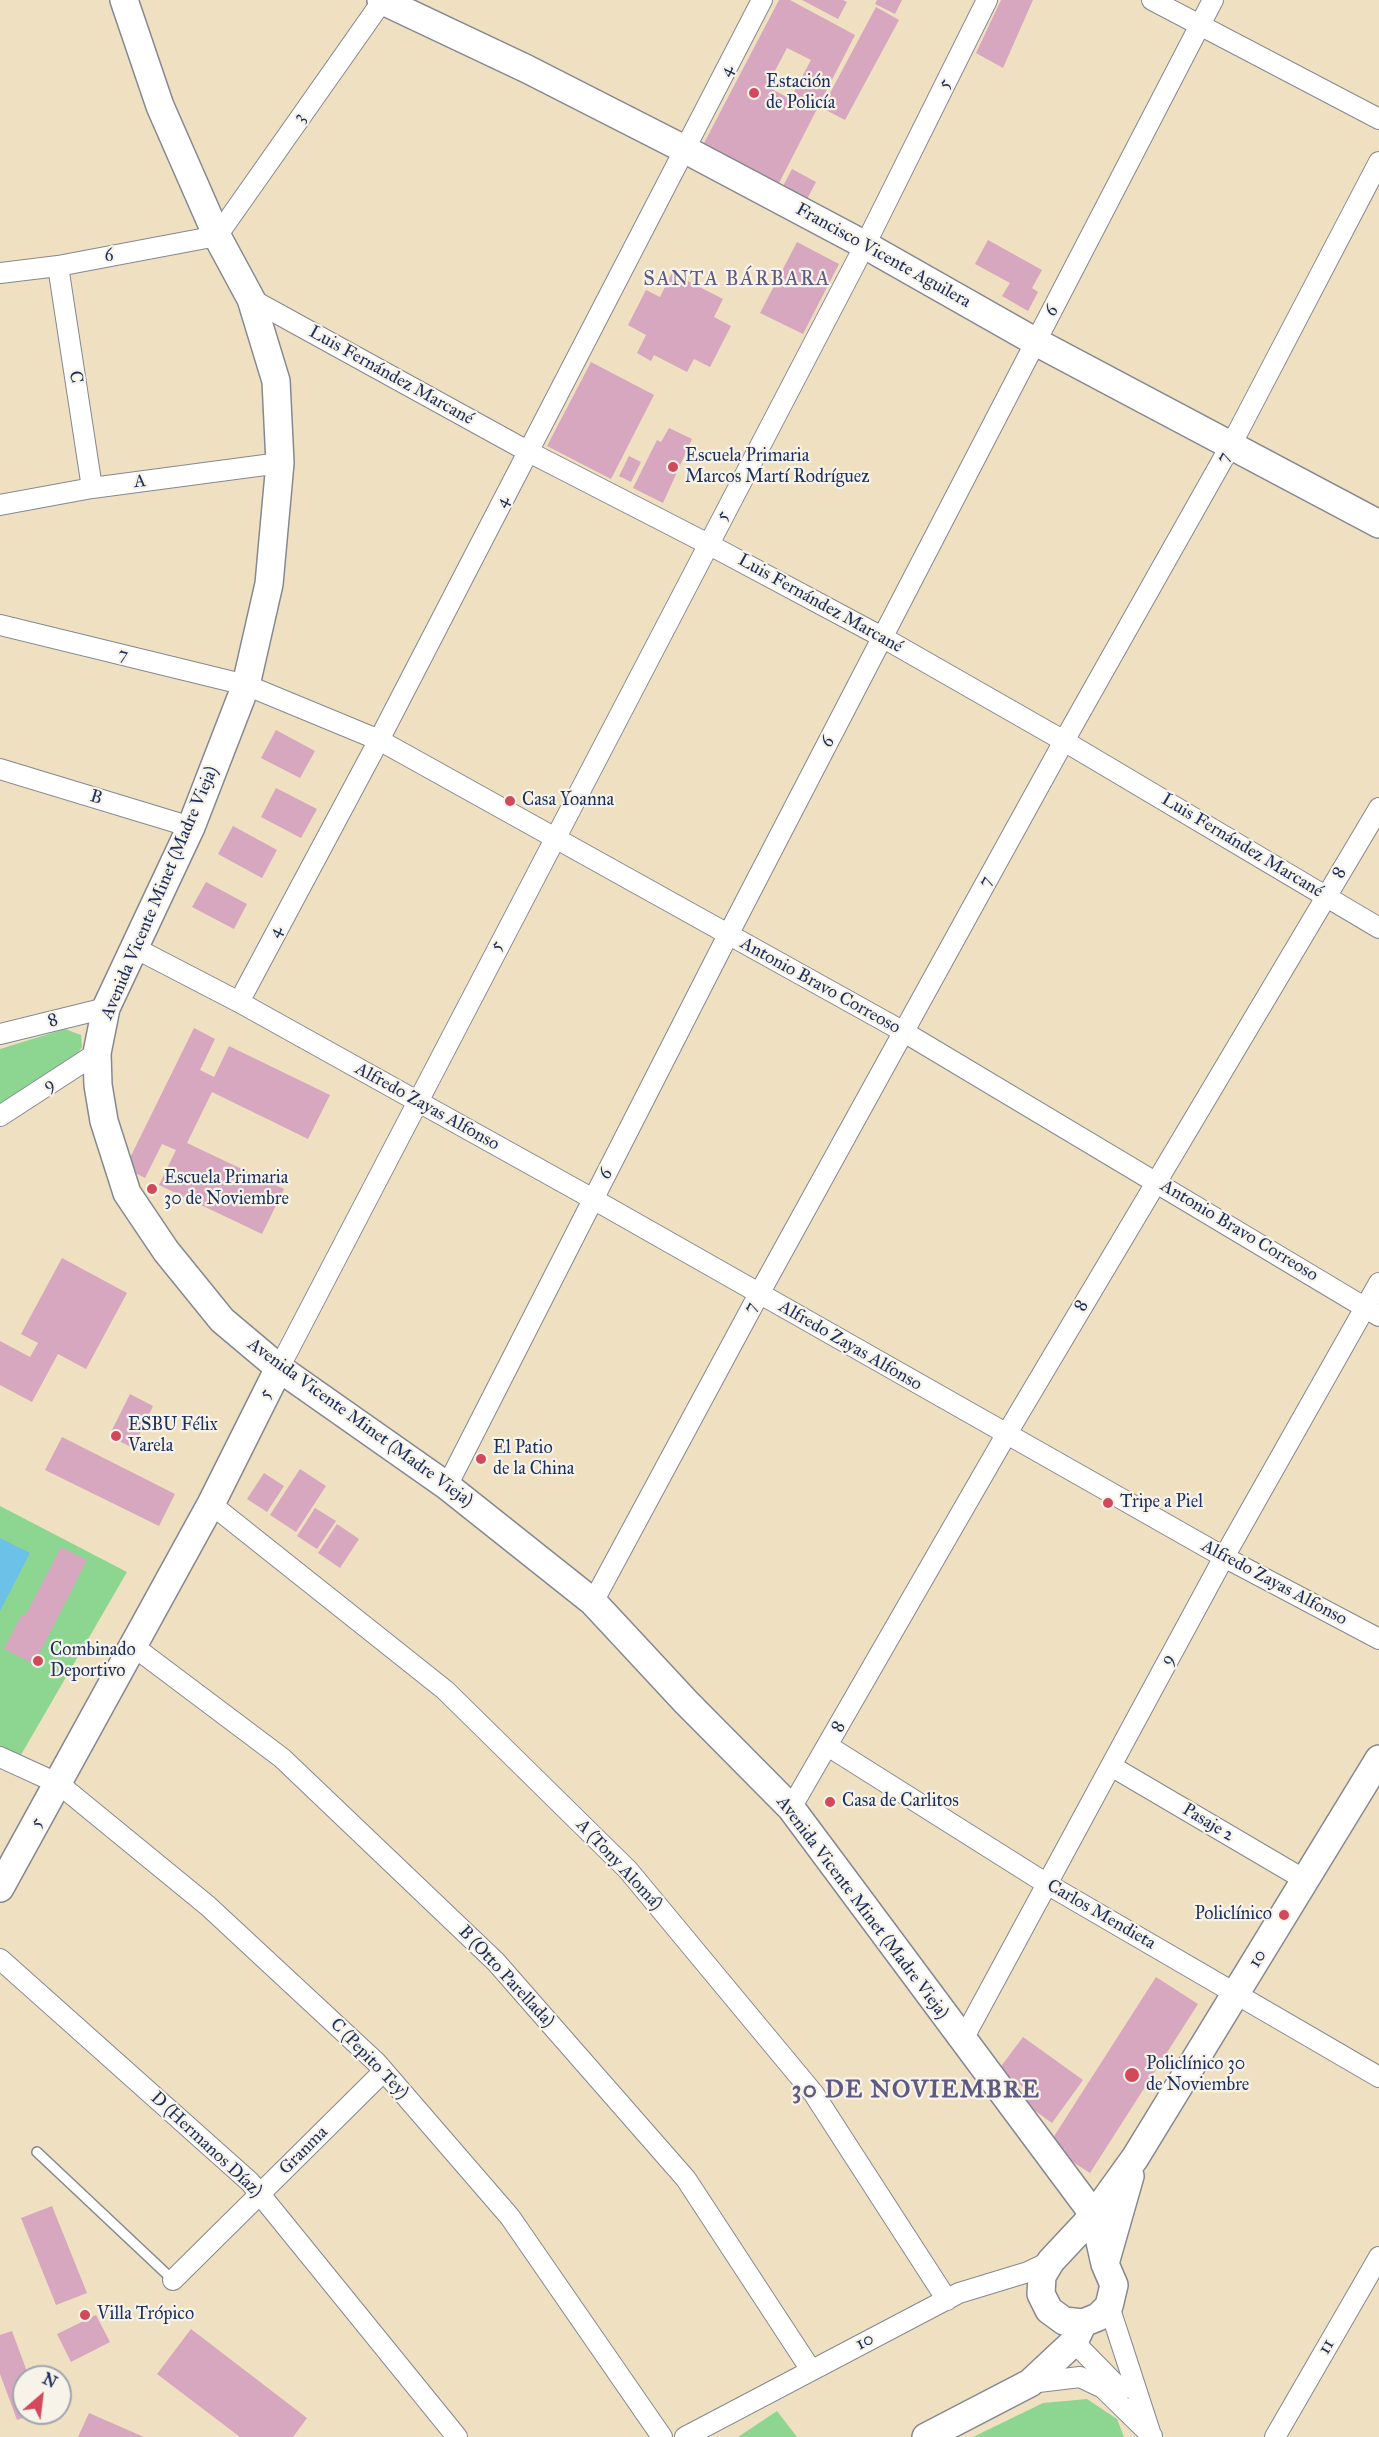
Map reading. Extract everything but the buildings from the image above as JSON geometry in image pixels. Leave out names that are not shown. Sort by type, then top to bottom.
[{"type":"main road","name":"Avenida Vicente Minet (Madre Vieja)","points":[[124,0],[160,106],[217,236],[251,299],[276,381],[280,464],[269,584],[246,685],[191,827],[106,1008],[97,1053],[98,1085],[104,1121],[127,1193],[166,1251],[222,1320],[279,1368],[447,1486],[593,1602],[686,1702],[791,1808],[962,2041],[1094,2215]]},
{"type":"main road","name":"Francisco Vicente Aguilera","points":[[382,0],[527,69],[865,244],[1036,342],[1379,524]]},
{"type":"main road","name":"5","points":[[0,1888],[211,1504],[279,1368]]},
{"type":"main road","name":"10","points":[[1039,2375],[1053,2350],[1049,2310],[1041,2294],[1042,2277],[1051,2261],[1094,2215],[1135,2158],[1379,1759]]},
{"type":"main road","name":"10","points":[[1051,2261],[1069,2252],[1089,2253],[1105,2264],[1135,2158]]},
{"type":"main road","points":[[926,2437],[1039,2375],[1079,2333],[1109,2306],[1114,2285],[1105,2264],[1094,2215]]},
{"type":"main road","points":[[1049,2310],[1079,2333]]},
{"type":"street","name":"3","points":[[217,236],[382,0]]},
{"type":"street","name":"4","points":[[239,1002],[530,452],[762,0]]},
{"type":"street","name":"5","points":[[279,1368],[865,244],[987,0]]},
{"type":"street","points":[[1152,0],[1379,119]]},
{"type":"street","name":"6","points":[[447,1486],[728,935],[1213,0]]},
{"type":"street","name":"7","points":[[593,1602],[759,1294],[1064,741],[1231,445],[1379,162]]},
{"type":"street","name":"6","points":[[0,273],[58,266],[217,236]]},
{"type":"street","name":"C","points":[[58,266],[92,488]]},
{"type":"street","name":"Luis Fernández Marcané","points":[[251,299],[530,452],[708,544],[882,638],[1064,741],[1379,928]]},
{"type":"street","name":"A","points":[[0,505],[92,488],[280,464]]},
{"type":"street","name":"7","points":[[0,625],[246,685]]},
{"type":"street","name":"Antonio Bravo Correoso","points":[[246,685],[379,740],[555,836],[904,1032],[1372,1311]]},
{"type":"street","name":"B","points":[[0,769],[191,827]]},
{"type":"street","name":"8","points":[[791,1808],[1006,1435],[1379,808]]},
{"type":"street","name":"Alfredo Zayas Alfonso","points":[[133,947],[239,1002],[593,1199],[1224,1557],[1379,1639]]},
{"type":"street","name":"8","points":[[0,1034],[106,1008]]},
{"type":"street","name":"9","points":[[0,1116],[97,1053]]},
{"type":"street","name":"9","points":[[962,2041],[1224,1557],[1372,1311],[1379,1283]]},
{"type":"street","name":"A (Tony Alomá)","points":[[211,1504],[445,1690],[628,1870],[814,2094],[946,2300]]},
{"type":"street","name":"B (Otto Parellada)","points":[[133,1646],[282,1758],[496,1962],[686,2179],[811,2370]]},
{"type":"street","name":"Carlos Mendieta","points":[[828,1746],[1047,1884],[1379,2077]]},
{"type":"street","name":"C (Pepito Tey)","points":[[0,1757],[59,1784],[208,1906],[384,2071],[510,2217],[662,2437]]},
{"type":"street","name":"Pasaje 2","points":[[1111,1766],[1305,1881]]},
{"type":"street","name":"D (Hermanos Díaz)","points":[[0,1959],[250,2182],[457,2437]]},
{"type":"street","name":"Granma","points":[[173,2280],[384,2071]]},
{"type":"street","name":"11","points":[[1275,2437],[1379,2257]]},
{"type":"street","name":"10","points":[[685,2437],[946,2300],[1051,2261]]},
{"type":"street","points":[[1109,2306],[1152,2437]]},
{"type":"street","points":[[1079,2333],[1144,2413]]},
{"type":"street","points":[[1039,2375],[1080,2377],[1103,2388],[1152,2437]]},
{"type":"lane","points":[[37,2152],[173,2280]]},
{"type":"green space","points":[[65,1029],[81,1035],[82,1047],[71,1063],[0,1106],[0,1049]]},
{"type":"green space","name":"Combinado Deportivo","points":[[0,1506],[127,1572],[18,1760],[0,1750]]},
{"type":"green space","points":[[1087,2399],[1117,2419],[1124,2437],[973,2437],[1043,2403]]},
{"type":"green space","points":[[777,2411],[797,2437],[738,2437]]},
{"type":"water","points":[[0,1538],[30,1553],[0,1611]]},
{"type":"place","name":"Estación de Policía","points":[[754,93]]},
{"type":"place","name":"Escuela Primaria Marcos Martí Rodríguez","points":[[673,467]]},
{"type":"place","name":"Casa Yoanna","points":[[510,801]]},
{"type":"place","name":"Escuela Primaria 30 de Noviembre","points":[[152,1189]]},
{"type":"place","name":"ESBU Félix Varela","points":[[116,1436]]},
{"type":"place","name":"El Patio de la China","points":[[481,1459]]},
{"type":"place","name":"Tripe a Piel","points":[[1108,1503]]},
{"type":"place","name":"Combinado Deportivo","points":[[38,1661]]},
{"type":"place","name":"Casa de Carlitos","points":[[830,1802]]},
{"type":"place","name":"Policlínico","points":[[1284,1915]]},
{"type":"place","name":"Policlínico 30 de Noviembre","points":[[1132,2075]]},
{"type":"place","name":"Villa Trópico","points":[[85,2315]]},
{"type":"district","name":"SANTA BÁRBARA","points":[[737,280]]},
{"type":"district","name":"30 DE NOVIEMBRE","points":[[916,2091]]}]
